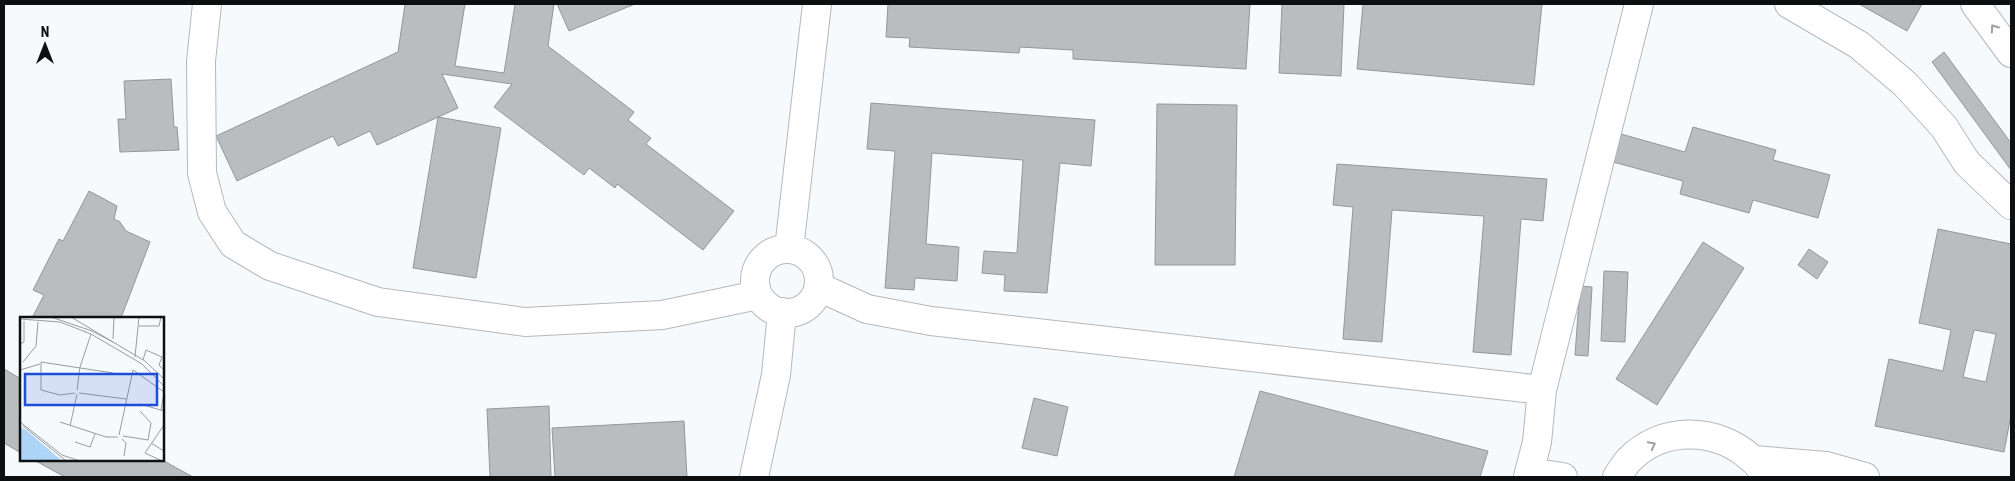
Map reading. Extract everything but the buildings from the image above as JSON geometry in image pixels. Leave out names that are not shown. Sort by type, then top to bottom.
[{"type":"main road","points":[[207,4],[201,61],[202,174],[212,212],[233,244],[270,266],[378,302],[525,322],[662,315],[758,295]]},
{"type":"main road","points":[[790,249],[817,4]]},
{"type":"main road","points":[[1563,477],[1528,475],[1537,442],[1542,390],[1638,4]]},
{"type":"main road","points":[[1789,4],[1859,45],[1905,84],[1944,127],[1967,163],[2011,205]]},
{"type":"main road","points":[[1975,4],[2011,53]]},
{"type":"main road","points":[[783,248],[804,253],[813,260],[818,270],[819,287],[812,302],[804,308],[793,312],[782,312],[768,306],[758,295],[755,286],[755,275],[765,257],[783,248]]},
{"type":"main road","points":[[819,287],[867,308],[931,321],[1542,390]]},
{"type":"main road","points":[[754,477],[776,375],[782,312]]},
{"type":"main road","points":[[1617,477],[1628,461],[1650,444],[1676,435],[1704,434],[1731,443],[1760,468],[1826,466],[1865,477]]}]
